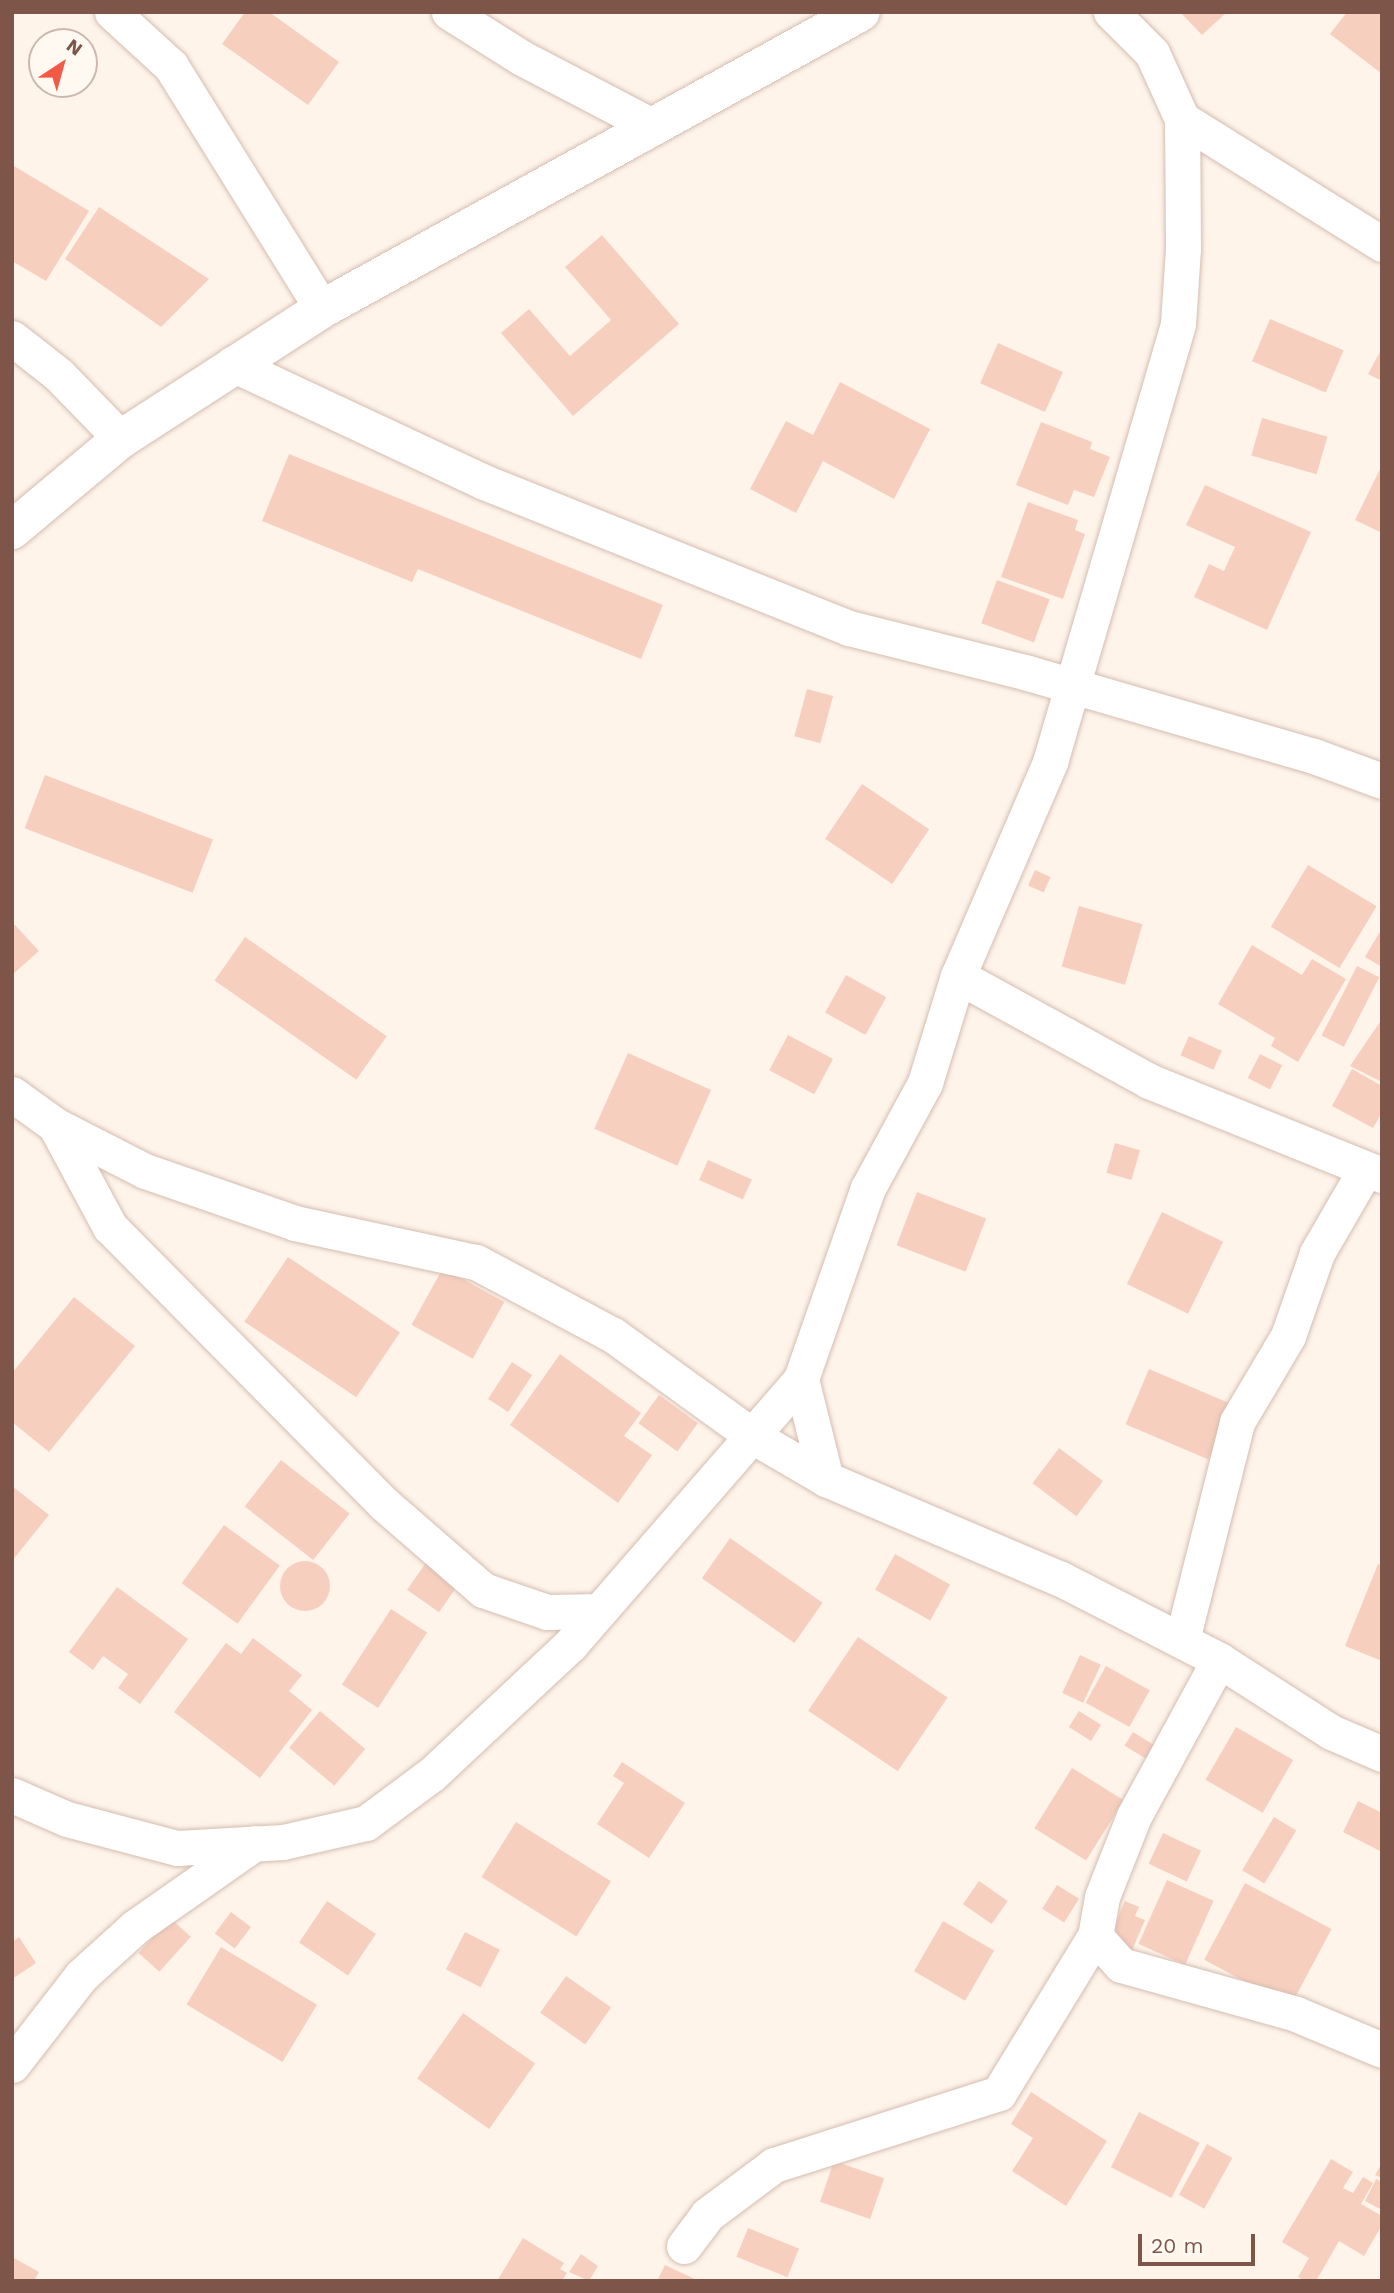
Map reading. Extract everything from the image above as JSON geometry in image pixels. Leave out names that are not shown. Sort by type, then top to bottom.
[{"type":"main road","points":[[12,530],[121,439],[232,364],[322,309],[861,12]]},
{"type":"street","points":[[113,12],[171,66],[322,309]]},
{"type":"street","points":[[449,12],[522,58],[654,127]]},
{"type":"street","points":[[12,1795],[67,1819],[177,1848],[283,1842],[366,1823],[432,1774],[570,1645],[754,1437],[800,1379],[868,1188],[925,1083],[958,976],[1050,762],[1178,324],[1183,249],[1182,119],[1152,53],[1111,12]]},
{"type":"street","points":[[1182,119],[1382,244]]},
{"type":"street","points":[[12,338],[59,375],[121,439]]},
{"type":"street","points":[[232,364],[484,482],[754,592],[878,638],[1071,686],[1314,756],[1382,781]]},
{"type":"street","points":[[958,976],[1149,1081],[1373,1173],[1317,1253],[1288,1336],[1237,1422],[1182,1640]]},
{"type":"street","points":[[12,1094],[55,1125],[145,1171],[295,1223],[476,1262],[612,1335],[754,1437],[825,1479],[1061,1579],[1219,1660],[1331,1732],[1382,1754]]},
{"type":"street","points":[[55,1125],[110,1227],[383,1503],[483,1590],[547,1612],[599,1611]]},
{"type":"street","points":[[800,1379],[825,1479]]},
{"type":"street","points":[[684,2246],[707,2215],[774,2165],[999,2094],[1095,1936],[1102,1897],[1134,1816],[1219,1660]]},
{"type":"street","points":[[12,2066],[99,1960],[135,1927],[255,1843]]},
{"type":"street","points":[[1095,1936],[1121,1965],[1296,2014],[1382,2050]]},
{"type":"building","points":[[245,12],[269,12],[339,62],[308,105],[222,44]]},
{"type":"building","points":[[1180,12],[1227,12],[1202,35]]},
{"type":"building","points":[[1347,12],[1382,14],[1382,74],[1330,34]]},
{"type":"building","points":[[14,166],[89,211],[46,281],[12,261]]},
{"type":"building","points":[[99,207],[209,279],[161,327],[65,259]]},
{"type":"building","points":[[602,235],[679,324],[573,416],[501,333],[529,309],[570,356],[611,320],[565,267]]},
{"type":"building","points":[[1270,319],[1344,350],[1326,393],[1252,361]]},
{"type":"building","points":[[998,343],[1063,372],[1045,412],[980,383]]},
{"type":"building","points":[[1382,348],[1382,381],[1368,374]]},
{"type":"building","points":[[840,382],[930,429],[894,499],[823,461],[796,513],[750,489],[786,421],[813,435]]},
{"type":"building","points":[[1262,418],[1327,437],[1317,474],[1251,455]]},
{"type":"building","points":[[1041,422],[1092,442],[1090,449],[1110,457],[1094,497],[1074,490],[1068,505],[1016,485]]},
{"type":"building","points":[[289,454],[663,605],[641,659],[418,569],[412,582],[262,521]]},
{"type":"building","points":[[1382,465],[1382,533],[1355,520]]},
{"type":"building","points":[[1205,485],[1311,532],[1267,630],[1194,597],[1209,564],[1224,571],[1235,547],[1186,525]]},
{"type":"building","points":[[1028,502],[1078,520],[1075,530],[1085,534],[1063,599],[1001,577]]},
{"type":"building","points":[[997,580],[1050,599],[1034,642],[981,623]]},
{"type":"building","points":[[807,689],[833,696],[820,743],[794,736]]},
{"type":"building","points":[[45,775],[213,840],[193,893],[25,828]]},
{"type":"building","points":[[862,784],[929,829],[892,884],[825,839]]},
{"type":"building","points":[[1308,865],[1377,906],[1339,968],[1271,927]]},
{"type":"building","points":[[1035,870],[1051,877],[1044,892],[1028,886]]},
{"type":"building","points":[[1079,906],[1142,924],[1125,985],[1062,967]]},
{"type":"building","points":[[15,925],[39,951],[12,975],[12,927]]},
{"type":"building","points":[[1382,928],[1382,967],[1365,957]]},
{"type":"building","points":[[245,937],[387,1036],[356,1080],[215,980]]},
{"type":"building","points":[[1252,945],[1302,975],[1312,959],[1346,979],[1298,1062],[1271,1046],[1275,1038],[1218,1004]]},
{"type":"building","points":[[1357,966],[1379,977],[1344,1047],[1322,1035]]},
{"type":"building","points":[[846,975],[886,997],[865,1035],[825,1013]]},
{"type":"building","points":[[1382,1019],[1382,1082],[1350,1066]]},
{"type":"building","points":[[788,1035],[833,1059],[814,1094],[769,1070]]},
{"type":"building","points":[[1189,1036],[1222,1051],[1213,1070],[1180,1055]]},
{"type":"building","points":[[628,1053],[711,1090],[677,1166],[594,1129]]},
{"type":"building","points":[[1260,1054],[1282,1065],[1270,1089],[1248,1078]]},
{"type":"building","points":[[1352,1069],[1382,1086],[1382,1112],[1373,1128],[1332,1106]]},
{"type":"building","points":[[1115,1143],[1140,1150],[1131,1180],[1106,1173]]},
{"type":"building","points":[[708,1160],[752,1180],[743,1200],[699,1180]]},
{"type":"building","points":[[917,1192],[986,1219],[966,1272],[897,1245]]},
{"type":"building","points":[[1162,1212],[1223,1242],[1188,1314],[1127,1284]]},
{"type":"building","points":[[288,1257],[400,1332],[356,1397],[244,1322]]},
{"type":"building","points":[[443,1268],[504,1302],[473,1359],[411,1325]]},
{"type":"building","points":[[74,1297],[135,1346],[49,1452],[12,1422],[12,1373]]},
{"type":"building","points":[[560,1354],[641,1413],[624,1436],[652,1455],[618,1503],[510,1425]]},
{"type":"building","points":[[512,1362],[532,1375],[508,1412],[488,1399]]},
{"type":"building","points":[[1149,1369],[1232,1404],[1208,1459],[1126,1424]]},
{"type":"building","points":[[659,1395],[698,1423],[677,1452],[638,1423]]},
{"type":"building","points":[[1059,1448],[1103,1481],[1076,1516],[1033,1483]]},
{"type":"building","points":[[281,1460],[350,1514],[313,1560],[245,1506]]},
{"type":"building","points":[[12,1486],[49,1515],[12,1561]]},
{"type":"building","points":[[224,1525],[280,1566],[238,1624],[182,1583]]},
{"type":"building","points":[[730,1538],[823,1603],[794,1643],[702,1578]]},
{"type":"building","points":[[895,1554],[950,1585],[930,1620],[875,1590]]},
{"type":"building","points":[[430,1557],[462,1579],[439,1612],[407,1590]]},
{"type":"building","points":[[305,1561],[323,1568],[330,1586],[323,1604],[305,1611],[287,1604],[280,1586],[287,1568]]},
{"type":"building","points":[[1378,1564],[1382,1565],[1382,1661],[1345,1646]]},
{"type":"building","points":[[117,1587],[188,1639],[140,1704],[118,1688],[128,1674],[103,1656],[93,1670],[69,1652]]},
{"type":"building","points":[[391,1609],[427,1632],[378,1708],[342,1684]]},
{"type":"building","points":[[858,1637],[948,1697],[898,1771],[808,1711]]},
{"type":"building","points":[[253,1638],[302,1675],[289,1691],[312,1710],[260,1778],[174,1712],[226,1643],[241,1654]]},
{"type":"building","points":[[1080,1655],[1101,1665],[1083,1703],[1062,1693]]},
{"type":"building","points":[[1106,1666],[1150,1690],[1129,1727],[1086,1703]]},
{"type":"building","points":[[320,1711],[365,1749],[334,1786],[289,1748]]},
{"type":"building","points":[[1079,1711],[1101,1725],[1091,1741],[1069,1727]]},
{"type":"building","points":[[1236,1727],[1293,1760],[1263,1813],[1206,1780]]},
{"type":"building","points":[[1133,1732],[1155,1746],[1147,1759],[1125,1746]]},
{"type":"building","points":[[622,1762],[685,1803],[649,1858],[597,1824],[624,1783],[613,1776]]},
{"type":"building","points":[[1072,1768],[1124,1800],[1086,1861],[1034,1828]]},
{"type":"building","points":[[1358,1801],[1382,1813],[1382,1852],[1343,1832]]},
{"type":"building","points":[[1274,1817],[1296,1830],[1264,1884],[1242,1870]]},
{"type":"building","points":[[516,1822],[611,1881],[577,1936],[482,1877]]},
{"type":"building","points":[[1163,1833],[1201,1851],[1187,1882],[1149,1864]]},
{"type":"building","points":[[1167,1880],[1214,1901],[1185,1965],[1139,1944]]},
{"type":"building","points":[[979,1881],[1008,1901],[992,1924],[963,1904]]},
{"type":"building","points":[[1245,1883],[1332,1929],[1291,2006],[1204,1960]]},
{"type":"building","points":[[1057,1885],[1079,1899],[1064,1923],[1042,1909]]},
{"type":"building","points":[[327,1901],[376,1934],[348,1975],[299,1942]]},
{"type":"building","points":[[1125,1901],[1139,1907],[1135,1916],[1145,1920],[1130,1955],[1106,1946]]},
{"type":"building","points":[[231,1912],[251,1927],[235,1949],[215,1934]]},
{"type":"building","points":[[170,1918],[191,1937],[159,1972],[139,1953]]},
{"type":"building","points":[[943,1921],[994,1950],[965,2001],[914,1971]]},
{"type":"building","points":[[465,1932],[500,1950],[481,1987],[446,1969]]},
{"type":"building","points":[[19,1937],[36,1963],[12,1979],[12,1942]]},
{"type":"building","points":[[221,1947],[317,2005],[282,2062],[186,2004]]},
{"type":"building","points":[[566,1976],[611,2008],[585,2044],[540,2013]]},
{"type":"building","points":[[463,2013],[535,2063],[489,2129],[417,2079]]},
{"type":"building","points":[[1031,2092],[1107,2141],[1066,2206],[1012,2171],[1033,2138],[1011,2124]]},
{"type":"building","points":[[1139,2112],[1200,2143],[1171,2198],[1111,2167]]},
{"type":"building","points":[[1207,2144],[1232,2158],[1204,2209],[1179,2195]]},
{"type":"building","points":[[1331,2159],[1353,2172],[1343,2188],[1353,2193],[1363,2177],[1373,2183],[1361,2204],[1382,2216],[1382,2225],[1364,2256],[1339,2241],[1316,2281],[1305,2281],[1298,2277],[1309,2258],[1282,2242]]},
{"type":"building","points":[[834,2161],[884,2178],[870,2219],[820,2202]]},
{"type":"building","points":[[1382,2163],[1382,2178],[1375,2175]]},
{"type":"building","points":[[1376,2179],[1382,2182],[1382,2210],[1365,2201]]},
{"type":"building","points":[[748,2228],[799,2249],[787,2277],[736,2257]]},
{"type":"building","points":[[523,2238],[564,2263],[560,2269],[567,2273],[562,2281],[497,2281]]},
{"type":"building","points":[[581,2254],[598,2266],[589,2281],[569,2272]]},
{"type":"building","points":[[12,2257],[39,2272],[34,2281],[12,2281]]},
{"type":"building","points":[[665,2265],[699,2281],[657,2281]]}]
